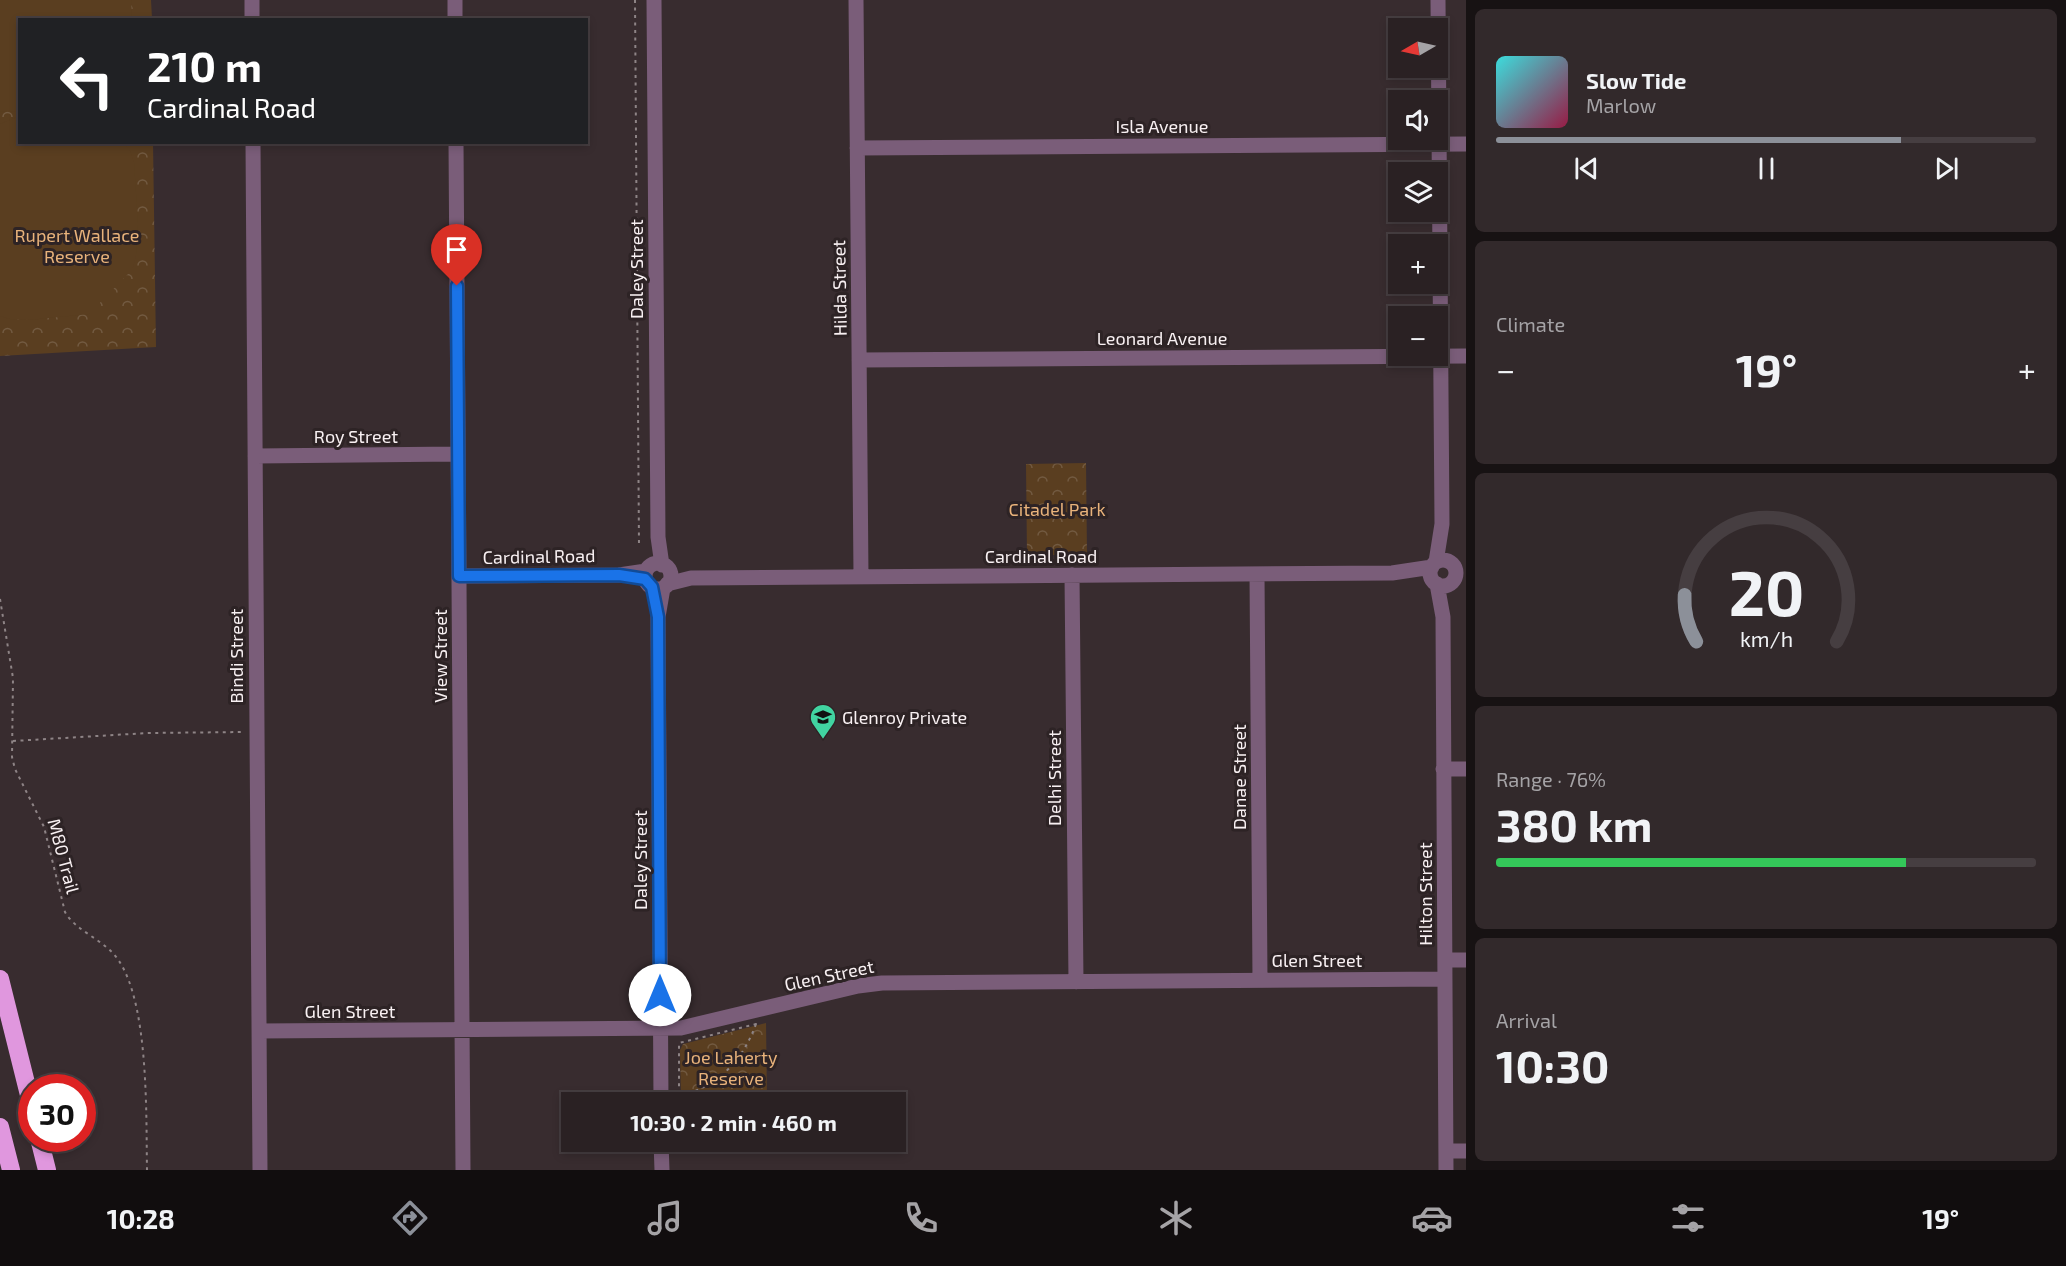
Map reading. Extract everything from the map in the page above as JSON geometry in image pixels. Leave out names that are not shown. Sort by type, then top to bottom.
[{"type":"highway","points":[[0,979],[24,1074]]},
{"type":"highway","points":[[0,1127],[10,1170]]},
{"type":"highway","points":[[42,1152],[47,1170]]},
{"type":"street","points":[[252,0],[252,18]]},
{"type":"street","points":[[455,0],[455,18]]},
{"type":"street","name":"Daley Street","points":[[654,0],[661,1092]]},
{"type":"street","name":"Hilda Street","points":[[856,0],[861,576]]},
{"type":"street","name":"Hilton Street","points":[[1438,0],[1439,90]]},
{"type":"street","name":"Bindi Street","points":[[253,144],[260,1170]]},
{"type":"street","name":"View Street","points":[[456,144],[463,1170]]},
{"type":"street","name":"Isla Avenue","points":[[857,148],[1388,144]]},
{"type":"street","name":"Isla Avenue","points":[[1448,144],[1466,144]]},
{"type":"street","name":"Hilton Street","points":[[1439,150],[1440,306]]},
{"type":"street","name":"Leonard Avenue","points":[[859,360],[1388,356]]},
{"type":"street","name":"Leonard Avenue","points":[[1448,356],[1466,356]]},
{"type":"street","name":"Hilton Street","points":[[1440,366],[1442,524],[1448,573],[1443,617],[1446,1170]]},
{"type":"street","name":"Roy Street","points":[[255,456],[458,454]]},
{"type":"street","name":"Danae Street","points":[[1257,573],[1260,980]]},
{"type":"street","name":"Cardinal Road","points":[[459,576],[619,575],[691,578],[1448,573]]},
{"type":"street","name":"Delhi Street","points":[[1072,575],[1076,982]]},
{"type":"street","points":[[1443,769],[1466,769]]},
{"type":"street","points":[[1445,960],[1466,960]]},
{"type":"street","name":"Glen Street","points":[[259,1031],[690,1027],[875,983],[1445,979]]},
{"type":"street","points":[[1446,1151],[1466,1151]]},
{"type":"street","points":[[662,1152],[662,1170]]},
{"type":"path","points":[[635,0],[639,546]]},
{"type":"path","name":"M80 Trail","points":[[0,599],[13,678],[15,769],[44,827],[65,912],[73,922],[104,944],[118,959],[134,992],[142,1050],[147,1170]]},
{"type":"path","points":[[13,741],[148,733],[256,732]]},
{"type":"path","points":[[756,1024],[743,1053],[731,1068],[707,1085],[679,1096],[679,1043],[756,1024]]},
{"type":"green space","name":"Rupert Wallace Reserve","points":[[0,0],[151,0],[152,18],[18,18],[18,144],[153,144],[156,347],[0,356]]},
{"type":"green space","points":[[0,0],[131,0],[132,18],[18,18],[18,112],[0,111]]},
{"type":"green space","points":[[18,116],[18,144],[125,144],[130,151],[134,162],[138,224],[133,267],[89,314],[29,320],[0,316],[0,124]]},
{"type":"green space","name":"Citadel Park","points":[[1086,463],[1087,555],[1027,555],[1026,464]]},
{"type":"green space","name":"Joe Laherty Reserve","points":[[766,1023],[767,1092],[681,1092],[680,1050],[683,1044]]},
{"type":"place","name":"Glenroy Private","points":[[823,740]]},
{"type":"route","points":[[457,286],[459,576],[619,575],[645,579],[652,587],[658,617],[660,995]]}]
